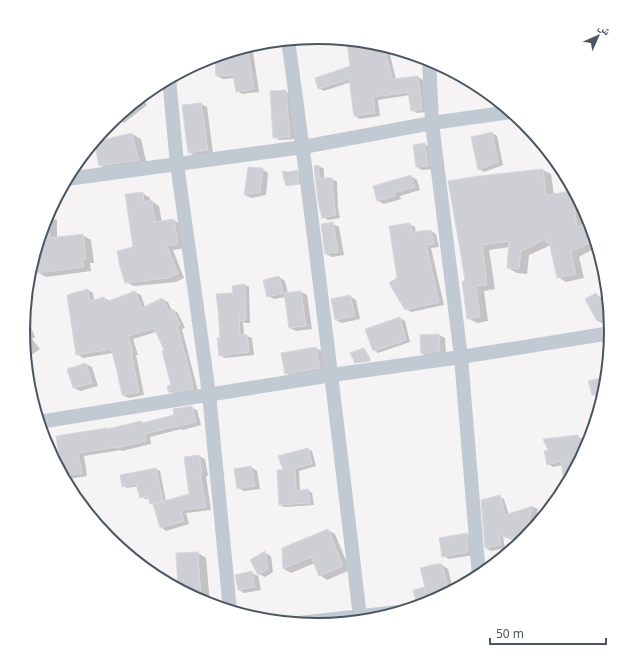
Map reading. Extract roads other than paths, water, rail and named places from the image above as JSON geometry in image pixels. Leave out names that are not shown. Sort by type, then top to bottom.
[{"type":"street","points":[[289,46],[332,375],[360,615]]},
{"type":"street","points":[[429,67],[432,123],[461,356],[478,568]]},
{"type":"street","points":[[171,84],[177,164],[209,394],[229,604]]},
{"type":"street","points":[[74,178],[303,147],[432,123],[504,113]]},
{"type":"street","points":[[44,421],[209,394],[604,334]]}]
